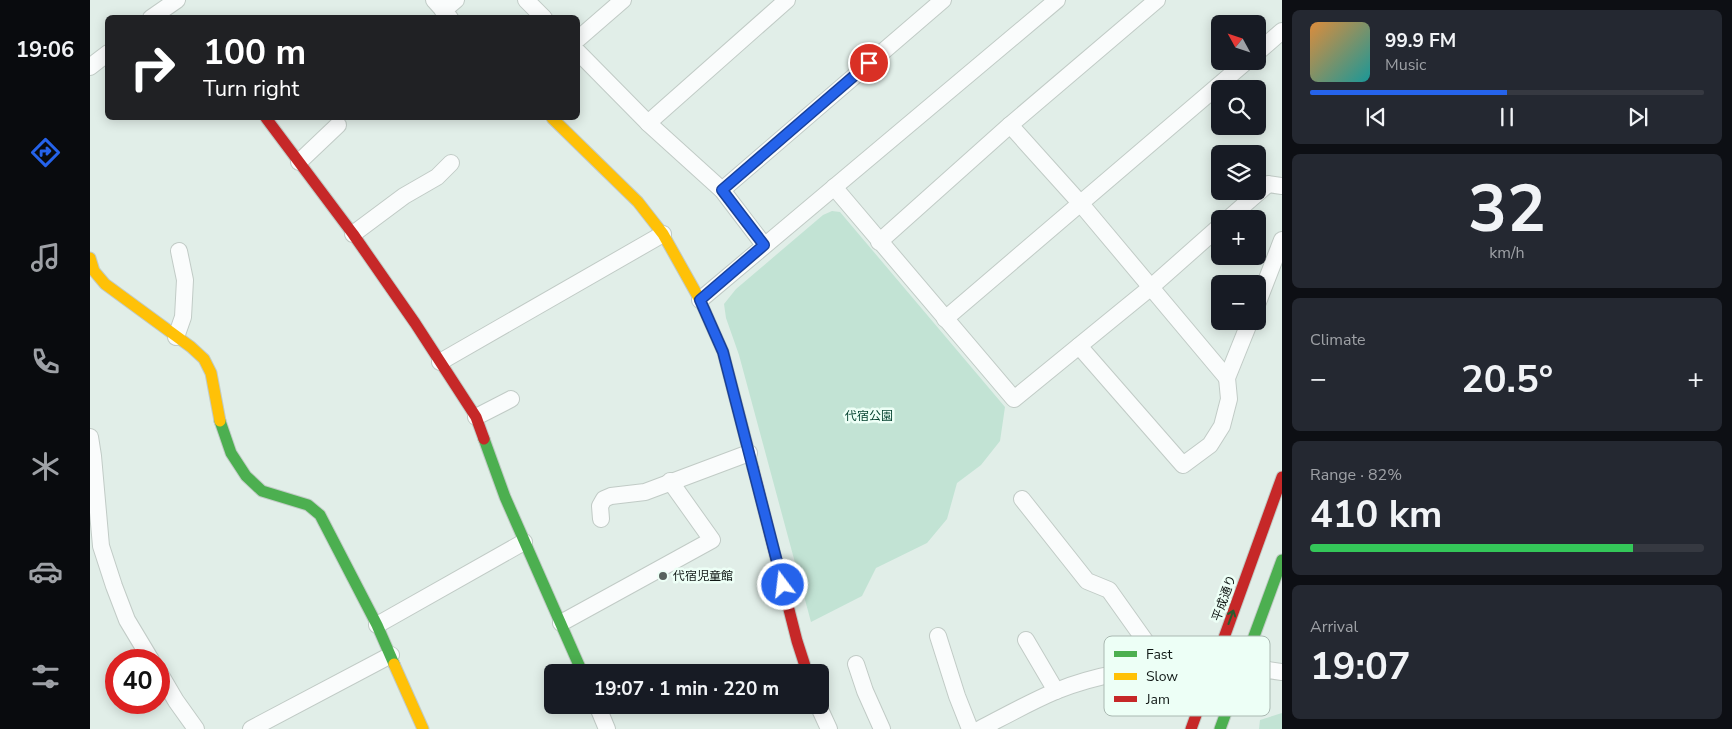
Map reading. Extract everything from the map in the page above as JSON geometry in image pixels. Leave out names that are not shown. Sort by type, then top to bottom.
[{"type":"street","points":[[155,15],[177,0]]},
{"type":"street","points":[[442,9],[456,0]]},
{"type":"street","points":[[526,0],[541,15]]},
{"type":"street","points":[[580,38],[623,0]]},
{"type":"street","points":[[648,122],[787,0]]},
{"type":"street","points":[[722,190],[943,0]]},
{"type":"street","points":[[700,300],[1057,0]]},
{"type":"street","points":[[879,242],[1010,125],[1155,0]]},
{"type":"street","points":[[1266,45],[1282,31]]},
{"type":"street","points":[[580,54],[648,122],[722,190],[764,245]]},
{"type":"street","points":[[90,67],[105,55]]},
{"type":"street","points":[[945,319],[1236,70]]},
{"type":"street","points":[[268,120],[353,234],[476,417],[505,498],[579,664]]},
{"type":"street","points":[[554,120],[638,202],[663,234],[700,300],[723,352],[805,664]]},
{"type":"street","points":[[300,162],[338,125]]},
{"type":"street","points":[[1010,125],[1228,378]]},
{"type":"street","points":[[353,234],[404,196],[437,177],[451,163]]},
{"type":"street","points":[[1238,210],[1268,184],[1282,186]]},
{"type":"street","points":[[834,187],[1014,399],[1150,288],[1211,234]]},
{"type":"street","points":[[440,362],[663,234]]},
{"type":"street","points":[[1266,281],[1282,240]]},
{"type":"street","points":[[176,338],[183,317],[185,280],[180,251]]},
{"type":"street","points":[[90,258],[94,271],[105,284],[204,359],[211,373],[221,426],[231,452],[246,476],[262,491],[308,505],[320,515],[377,625],[423,729]]},
{"type":"street","points":[[1079,346],[1183,465],[1210,445],[1222,426],[1229,399],[1228,378],[1247,330]]},
{"type":"street","points":[[476,417],[511,399]]},
{"type":"street","points":[[90,437],[101,546],[127,620],[144,649]]},
{"type":"street","points":[[601,519],[600,506],[604,499],[611,496],[645,492],[748,453]]},
{"type":"street","name":"平成通り","points":[[1225,636],[1282,477]]},
{"type":"street","points":[[561,623],[712,540],[670,481]]},
{"type":"street","points":[[1022,500],[1087,581],[1109,590],[1142,636]]},
{"type":"street","points":[[377,625],[524,542]]},
{"type":"street","points":[[1254,636],[1282,560]]},
{"type":"street","points":[[938,636],[957,696],[970,729]]},
{"type":"street","points":[[1026,640],[1056,691]]},
{"type":"street","points":[[251,729],[391,656]]},
{"type":"street","points":[[856,664],[865,691],[882,729]]},
{"type":"street","points":[[980,729],[1056,691],[1104,677]]},
{"type":"street","points":[[170,691],[196,729]]},
{"type":"street","points":[[601,714],[607,729]]},
{"type":"street","points":[[822,714],[830,729]]},
{"type":"street","name":"平成通り","points":[[1191,729],[1196,716]]},
{"type":"street","points":[[1220,729],[1225,716]]},
{"type":"green space","name":"代宿公園","points":[[832,211],[840,212],[1005,407],[1000,441],[981,465],[957,483],[947,519],[927,543],[876,568],[862,596],[811,622],[739,355],[726,318],[724,304],[736,289],[823,215]]},
{"type":"green space","points":[[1282,713],[1282,729],[1259,729],[1260,720]]},
{"type":"traffic: fast","points":[[220,421],[231,453],[246,476],[262,491],[308,505],[320,515],[377,625],[394,664]]},
{"type":"traffic: fast","points":[[484,439],[505,497],[578,664]]},
{"type":"traffic: fast","points":[[1254,636],[1282,560]]},
{"type":"traffic: fast","points":[[1220,729],[1225,716]]},
{"type":"traffic: slow","points":[[554,120],[638,202],[663,234],[700,300],[723,352],[753,468]]},
{"type":"traffic: slow","points":[[90,258],[94,271],[105,284],[191,347],[204,359],[211,373],[220,421]]},
{"type":"traffic: slow","points":[[394,664],[423,729]]},
{"type":"traffic: jam","points":[[268,120],[353,234],[415,323],[476,417],[484,439]]},
{"type":"traffic: jam","points":[[753,468],[804,664]]},
{"type":"traffic: jam","points":[[1225,636],[1282,477]]},
{"type":"traffic: jam","points":[[1191,729],[1196,716]]},
{"type":"place","name":"代宿児童館","points":[[663,576]]},
{"type":"route","points":[[783,585],[723,352],[700,300],[764,245],[722,190],[869,63]]}]
